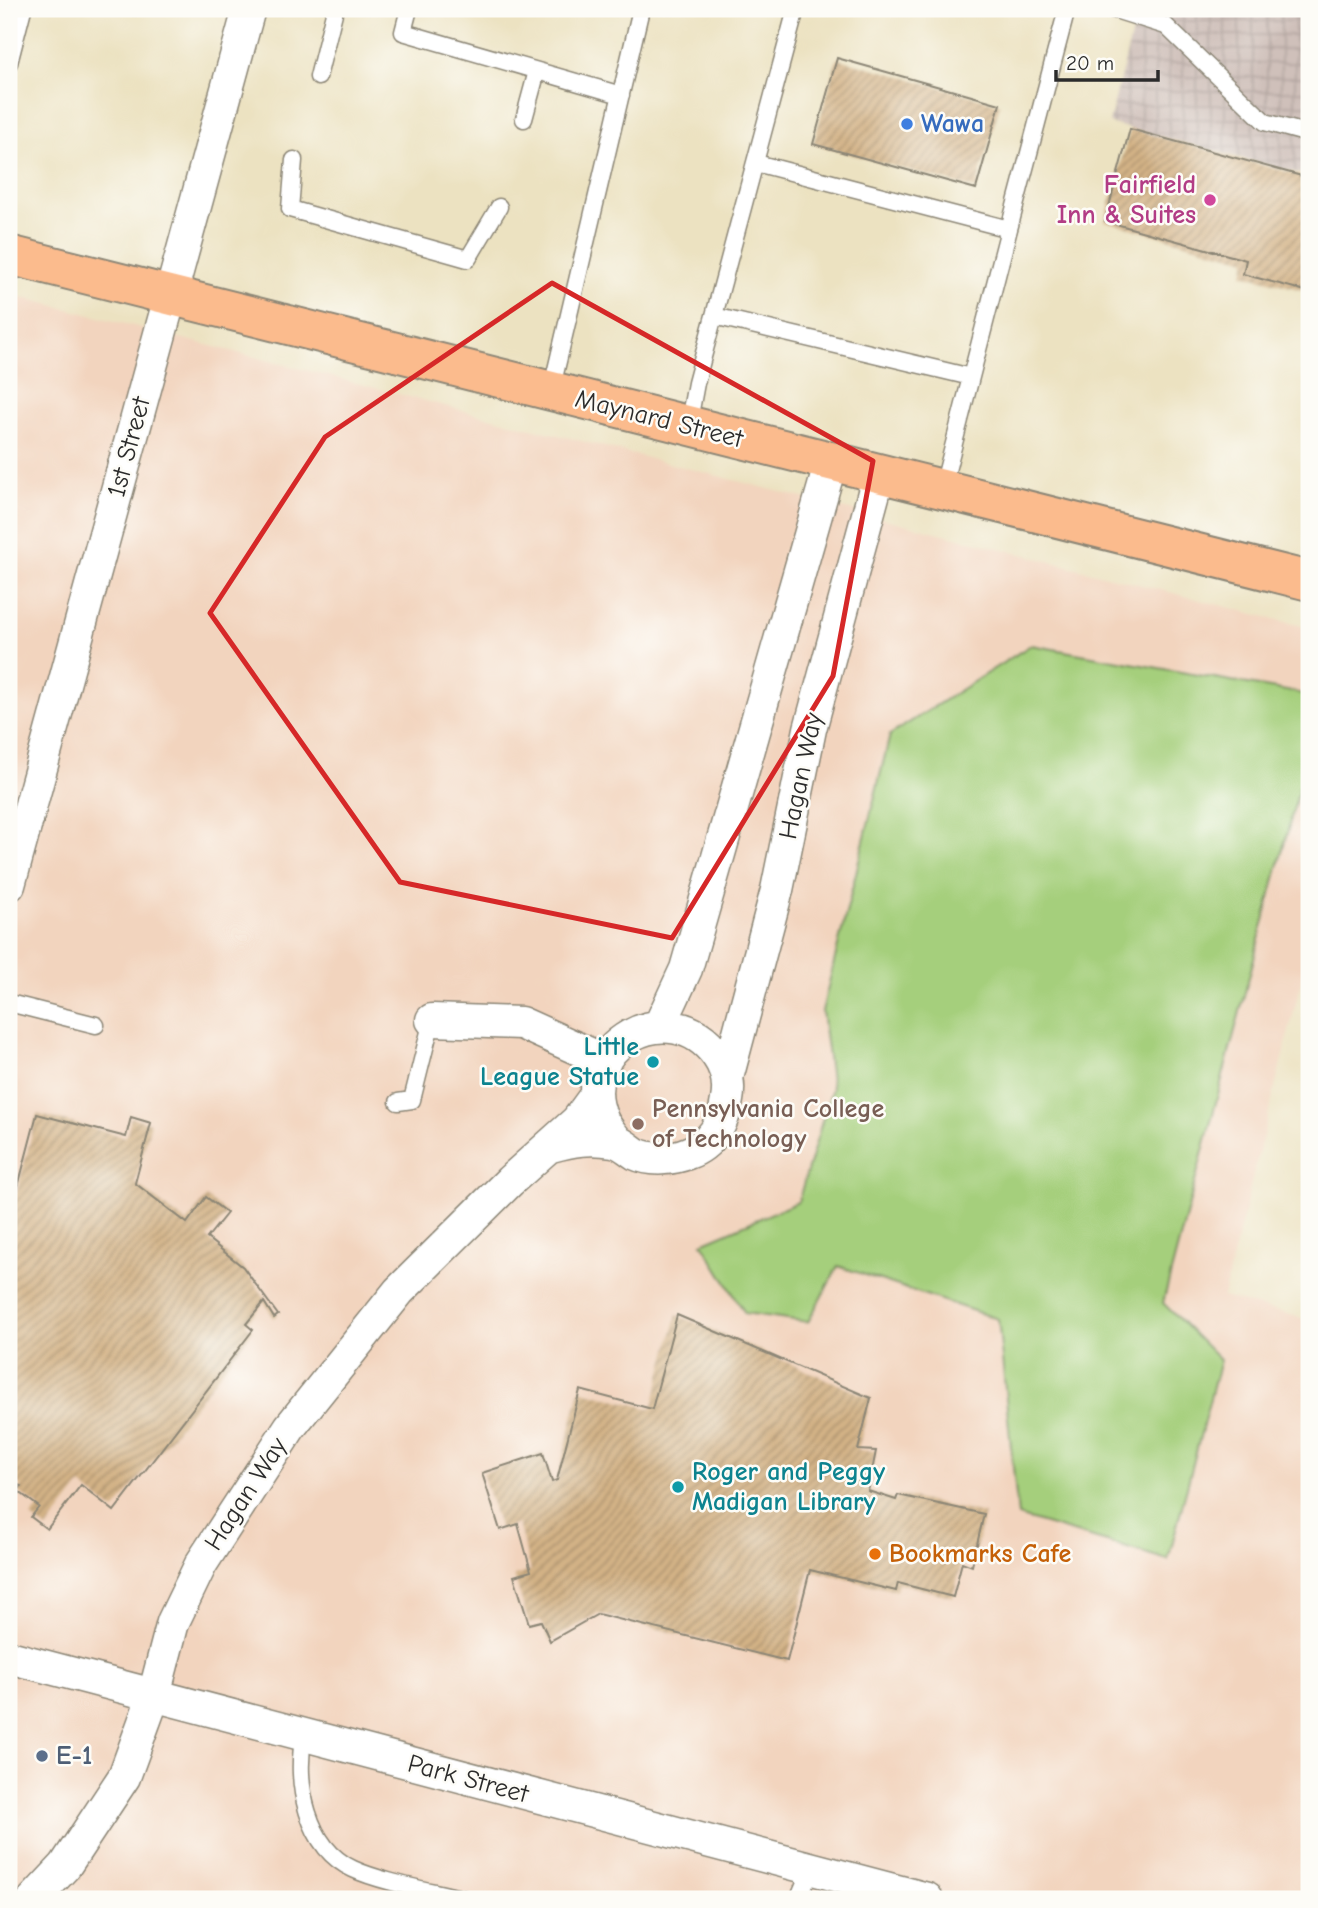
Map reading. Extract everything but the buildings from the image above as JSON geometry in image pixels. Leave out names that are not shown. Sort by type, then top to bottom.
[{"type":"main road","name":"Maynard Street","points":[[9,255],[1309,581]]},
{"type":"street","name":"1st Street","points":[[9,885],[249,9]]},
{"type":"street","name":"Hagan Way","points":[[660,1025],[686,969],[831,462]]},
{"type":"street","name":"Hagan Way","points":[[727,1078],[777,890],[810,729],[879,474]]},
{"type":"street","points":[[432,1020],[522,1023],[605,1061]]},
{"type":"street","name":"Hagan Way","points":[[34,1899],[65,1866],[124,1777],[154,1695],[173,1622],[201,1564],[290,1427],[399,1291],[510,1181],[577,1121],[596,1095],[600,1069],[614,1046],[635,1031],[660,1025],[686,1029],[708,1043],[723,1064],[729,1090],[725,1116],[711,1138],[690,1153],[665,1159],[639,1155],[617,1141],[579,1138],[549,1147]]},
{"type":"street","points":[[596,1095],[602,1120],[617,1141]]},
{"type":"street","name":"Park Street","points":[[9,1657],[304,1737],[927,1899]]},
{"type":"lane","points":[[9,63],[23,9]]},
{"type":"lane","points":[[318,77],[335,9]]},
{"type":"lane","points":[[409,9],[403,32],[621,95]]},
{"type":"lane","points":[[551,391],[641,9]]},
{"type":"lane","points":[[688,426],[714,316],[796,9]]},
{"type":"lane","points":[[942,490],[1067,9]]},
{"type":"lane","points":[[1112,9],[1166,26],[1265,122],[1309,134]]},
{"type":"lane","points":[[524,119],[537,71]]},
{"type":"lane","points":[[294,160],[290,209],[468,259],[499,207]]},
{"type":"lane","points":[[756,163],[1009,229]]},
{"type":"lane","points":[[714,316],[971,377]]},
{"type":"lane","points":[[9,1003],[96,1025]]},
{"type":"lane","points":[[398,1102],[412,1100],[432,1020]]},
{"type":"lane","points":[[304,1737],[300,1754],[303,1801],[325,1849],[353,1869],[464,1899]]},
{"type":"lane","points":[[798,1899],[811,1869]]},
{"type":"highlighted area","points":[[552,283],[873,461],[833,676],[672,938],[400,882],[210,613],[325,437]]},
{"type":"shaded area","points":[[1138,9],[1309,9],[1309,176],[1109,123]]},
{"type":"shaded area","name":"Pennsylvania College of Technology","points":[[9,294],[1309,628],[1309,950],[1223,1297],[1309,1320],[1309,1899],[9,1899]]},
{"type":"green space","points":[[1031,645],[1309,695],[1309,750],[1163,1303],[1220,1360],[1168,1560],[1018,1516],[998,1319],[838,1266],[808,1322],[745,1313],[702,1243],[798,1202],[832,1088],[822,1011],[890,735]]},
{"type":"place","name":"Wawa","points":[[907,124]]},
{"type":"place","name":"Fairfield Inn & Suites","points":[[1210,200]]},
{"type":"place","name":"Little League Statue","points":[[653,1062]]},
{"type":"place","name":"Pennsylvania College of Technology","points":[[638,1124]]},
{"type":"place","name":"Roger and Peggy Madigan Library","points":[[678,1487]]},
{"type":"place","name":"Bookmarks Cafe","points":[[875,1554]]},
{"type":"place","name":"E-1","points":[[42,1756]]}]
